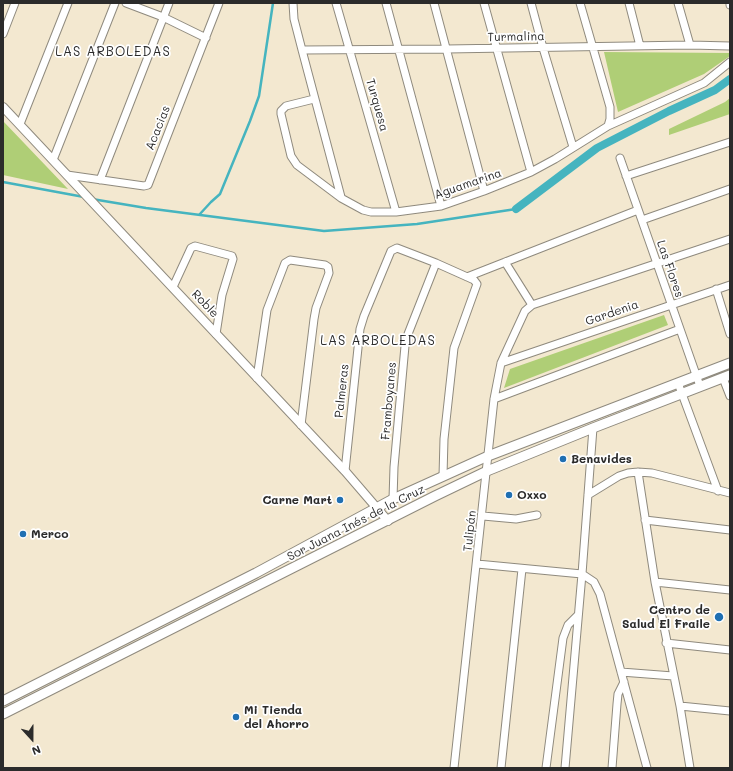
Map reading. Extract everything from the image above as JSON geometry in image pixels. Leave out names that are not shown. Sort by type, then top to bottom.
[{"type":"main road","name":"Sor Juana Inés de la Cruz","points":[[3,700],[256,572],[393,499],[488,456],[730,363]]},
{"type":"main road","name":"Sor Juana Inés de la Cruz","points":[[3,714],[487,471],[726,376]]},
{"type":"main road","points":[[547,433],[552,444]]},
{"type":"main road","points":[[128,637],[134,648]]},
{"type":"street","points":[[3,34],[15,3]]},
{"type":"street","points":[[20,124],[68,3]]},
{"type":"street","points":[[53,160],[115,3]]},
{"type":"street","points":[[126,3],[164,17],[206,38]]},
{"type":"street","points":[[100,180],[169,3]]},
{"type":"street","name":"Acacias","points":[[66,175],[144,186],[148,185],[219,3]]},
{"type":"street","points":[[293,3],[294,19],[341,198]]},
{"type":"street","name":"Turquesa","points":[[336,3],[396,212]]},
{"type":"street","points":[[386,3],[441,206]]},
{"type":"street","points":[[434,3],[484,191]]},
{"type":"street","points":[[484,3],[531,172]]},
{"type":"street","points":[[531,3],[573,147]]},
{"type":"street","points":[[580,3],[591,46],[610,107],[610,119],[608,126]]},
{"type":"street","points":[[629,3],[640,46]]},
{"type":"street","points":[[678,3],[690,45]]},
{"type":"street","name":"Turmalina","points":[[302,50],[690,45],[730,46]]},
{"type":"street","name":"Aguamarina","points":[[314,99],[286,106],[281,110],[291,156],[294,161],[341,198],[363,210],[371,212],[396,212],[441,206],[531,172],[556,159],[608,126],[704,83],[730,62]]},
{"type":"street","name":"Roble","points":[[3,107],[345,471],[388,520]]},
{"type":"street","points":[[626,176],[730,142]]},
{"type":"street","name":"Las Flores","points":[[620,158],[700,386]]},
{"type":"street","points":[[642,220],[730,190]]},
{"type":"street","points":[[467,277],[638,210]]},
{"type":"street","points":[[506,262],[532,305],[730,238]]},
{"type":"street","points":[[173,288],[191,248],[195,246],[232,256],[233,259],[222,295],[216,334]]},
{"type":"street","name":"Palmeras","points":[[345,471],[360,329],[391,251],[397,248],[436,263]]},
{"type":"street","points":[[257,378],[269,301],[285,263],[290,260],[325,265],[328,267],[329,273],[316,308],[301,425]]},
{"type":"street","points":[[436,263],[476,282],[477,286],[454,348],[444,439],[443,476]]},
{"type":"street","name":"Framboyanes","points":[[393,499],[394,467],[405,346],[408,334],[436,263]]},
{"type":"street","name":"Gardenia","points":[[501,364],[730,284]]},
{"type":"street","points":[[716,289],[730,334]]},
{"type":"street","name":"Tulipán","points":[[454,768],[494,399],[501,364],[525,311],[532,305]]},
{"type":"street","points":[[494,399],[680,329]]},
{"type":"street","points":[[726,376],[730,396]]},
{"type":"street","points":[[678,383],[718,491]]},
{"type":"street","points":[[565,768],[593,428]]},
{"type":"street","points":[[588,496],[619,476],[638,472],[652,473],[730,493]]},
{"type":"street","points":[[638,472],[655,582],[680,706],[690,768]]},
{"type":"street","points":[[482,516],[516,519],[536,515]]},
{"type":"street","points":[[645,520],[730,530]]},
{"type":"street","points":[[477,564],[582,574],[590,579],[596,586],[647,768]]},
{"type":"street","points":[[501,768],[522,569]]},
{"type":"street","points":[[655,582],[730,590]]},
{"type":"street","points":[[546,768],[563,638],[568,625],[578,615]]},
{"type":"street","points":[[666,642],[730,650]]},
{"type":"street","points":[[621,672],[673,676]]},
{"type":"street","points":[[612,768],[616,704],[618,694],[624,682]]},
{"type":"street","points":[[680,706],[730,711]]},
{"type":"green space","points":[[604,52],[730,53],[730,56],[704,74],[618,112]]},
{"type":"green space","points":[[730,98],[730,114],[669,135],[669,129],[725,102]]},
{"type":"green space","points":[[3,121],[68,189],[3,175]]},
{"type":"green space","points":[[664,315],[668,325],[504,388],[510,369]]},
{"type":"waterway","points":[[199,215],[220,194],[259,96],[273,3]]},
{"type":"waterway","points":[[516,209],[597,148],[669,111],[715,90],[730,79]]},
{"type":"waterway","points":[[3,182],[84,197]]},
{"type":"waterway","points":[[92,199],[146,208],[324,231],[417,224],[516,209]]},
{"type":"place","name":"Benavides","points":[[563,459]]},
{"type":"place","name":"Oxxo","points":[[509,495]]},
{"type":"place","name":"Carne Mart","points":[[340,500]]},
{"type":"place","name":"Merco","points":[[23,534]]},
{"type":"place","name":"Centro de Salud El Fraile","points":[[719,617]]},
{"type":"place","name":"Mi Tienda del Ahorro","points":[[236,717]]},
{"type":"district","name":"LAS ARBOLEDAS","points":[[113,52]]},
{"type":"district","name":"LAS ARBOLEDAS","points":[[378,341]]}]
